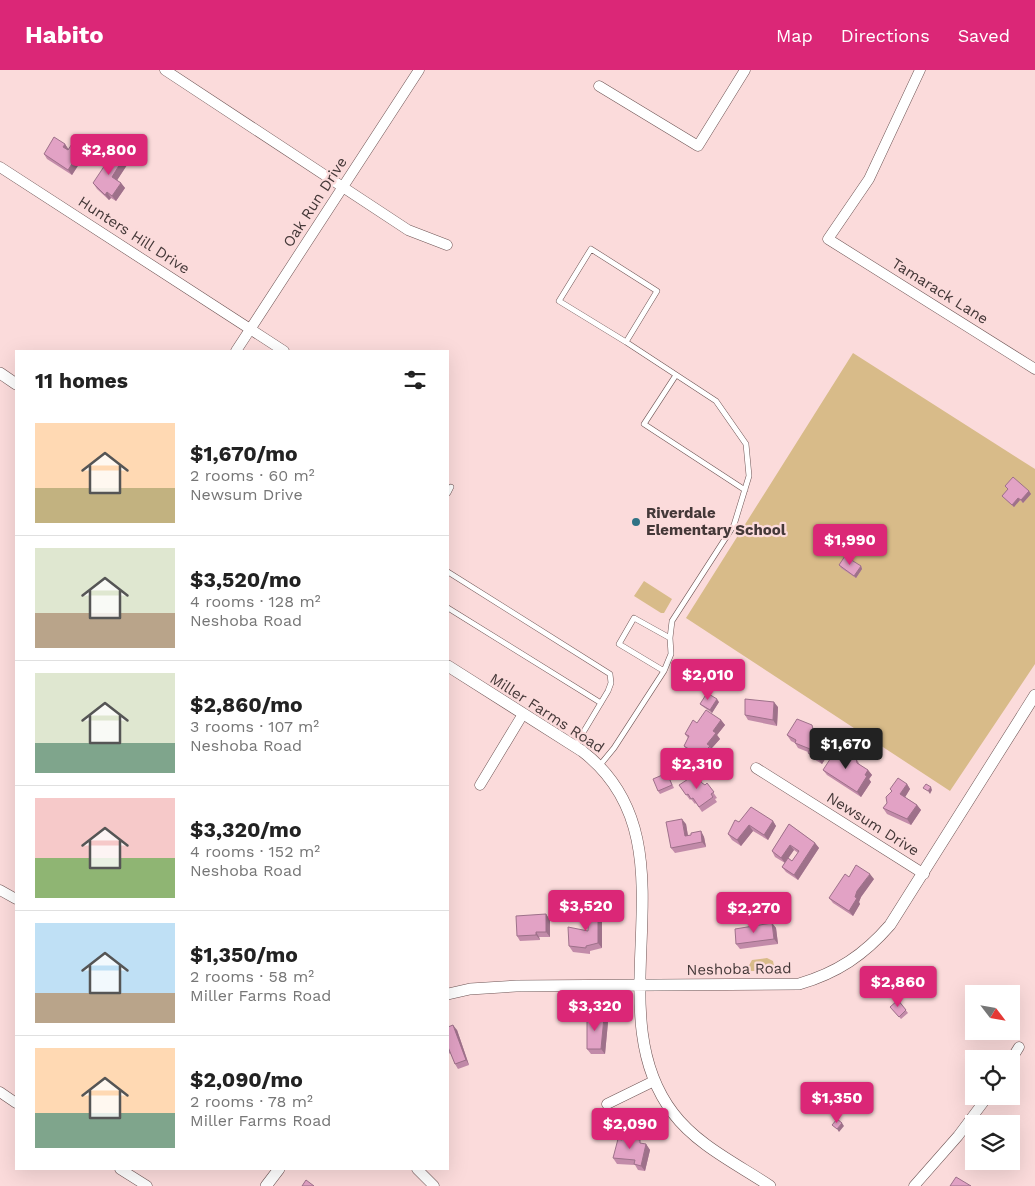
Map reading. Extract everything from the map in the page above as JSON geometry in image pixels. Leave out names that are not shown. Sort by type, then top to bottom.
[{"type":"street","points":[[165,70],[408,230],[447,245]]},
{"type":"street","name":"Oak Run Drive","points":[[237,350],[419,70]]},
{"type":"street","points":[[599,86],[698,146],[745,70]]},
{"type":"street","name":"Tamarack Lane","points":[[920,70],[869,180],[828,239],[1035,369]]},
{"type":"street","name":"Hunters Hill Drive","points":[[0,167],[282,350]]},
{"type":"street","points":[[0,373],[15,383]]},
{"type":"street","name":"Miller Farms Road","points":[[449,667],[600,765],[629,811],[638,841],[642,890],[641,986],[643,1038],[654,1081],[674,1114],[690,1132],[770,1186]]},
{"type":"street","name":"Neshoba Road","points":[[449,994],[470,989],[506,986],[799,984],[845,966],[870,947],[890,925],[924,874],[1035,695]]},
{"type":"street","points":[[480,785],[523,714]]},
{"type":"street","name":"Newsum Drive","points":[[756,768],[924,874]]},
{"type":"street","points":[[0,890],[15,898]]},
{"type":"street","points":[[607,1104],[654,1081]]},
{"type":"street","points":[[0,1092],[15,1102]]},
{"type":"street","points":[[914,1186],[958,1136],[981,1105]]},
{"type":"street","points":[[122,1170],[147,1186]]},
{"type":"street","points":[[266,1186],[277,1170]]},
{"type":"street","points":[[418,1170],[434,1186]]},
{"type":"lane","points":[[600,765],[614,748],[664,671],[671,654],[672,621],[734,525],[749,476],[746,444],[716,401],[559,301],[591,249],[657,291],[626,342]]},
{"type":"lane","points":[[676,375],[644,424],[745,490]]},
{"type":"lane","points":[[449,491],[451,487]]},
{"type":"lane","points":[[449,573],[610,674],[612,683],[574,747]]},
{"type":"lane","points":[[449,609],[601,703]]},
{"type":"lane","points":[[664,671],[619,644],[634,618],[670,638]]},
{"type":"shaded area","points":[[853,353],[1035,469],[1035,664],[950,791],[686,618]]},
{"type":"shaded area","points":[[644,581],[672,599],[664,613],[634,596]]},
{"type":"shaded area","points":[[767,958],[773,961],[775,971],[746,971],[752,960]]},
{"type":"building","points":[[77,136],[86,142],[68,170],[44,154],[54,137],[65,144],[63,147],[68,150]]},
{"type":"building","points":[[113,153],[123,159],[112,177],[121,183],[112,196],[107,192],[105,195],[93,183]]},
{"type":"building","points":[[1013,477],[1029,491],[1021,500],[1018,498],[1012,505],[1002,496],[1008,489],[1005,486]]},
{"type":"building","points":[[845,556],[861,566],[854,576],[839,565]]},
{"type":"building","points":[[707,693],[717,699],[710,710],[700,704]]},
{"type":"building","points":[[745,699],[774,702],[773,720],[745,715]]},
{"type":"building","points":[[706,710],[721,720],[713,731],[716,733],[707,744],[710,746],[700,756],[684,746],[689,736],[685,734],[693,720],[697,723]]},
{"type":"building","points":[[797,719],[812,725],[813,729],[822,735],[825,730],[834,735],[818,759],[808,753],[810,749],[795,743],[796,740],[787,735]]},
{"type":"building","points":[[838,747],[856,758],[857,763],[868,770],[865,775],[867,776],[857,792],[823,770]]},
{"type":"building","points":[[667,773],[672,785],[658,791],[653,779]]},
{"type":"building","points":[[696,774],[702,783],[705,785],[707,783],[714,792],[711,794],[713,797],[699,807],[693,798],[691,799],[688,794],[686,795],[679,785]]},
{"type":"building","points":[[898,778],[907,784],[900,794],[917,805],[907,819],[883,808],[887,803],[886,797],[892,791],[890,789]]},
{"type":"building","points":[[926,784],[931,787],[928,791],[923,788]]},
{"type":"building","points":[[751,807],[773,821],[764,835],[749,825],[737,840],[728,834],[735,820],[739,822]]},
{"type":"building","points":[[682,819],[685,836],[701,831],[702,842],[671,848],[666,822]]},
{"type":"building","points":[[789,824],[815,843],[794,875],[782,867],[788,858],[792,861],[799,851],[790,845],[781,858],[772,851]]},
{"type":"building","points":[[856,865],[870,874],[857,891],[855,897],[857,898],[849,911],[829,898],[845,874],[849,877]]},
{"type":"building","points":[[591,907],[598,907],[598,943],[586,946],[586,948],[569,946],[568,927],[588,931],[588,912],[591,912]]},
{"type":"building","points":[[546,914],[546,932],[536,932],[536,935],[517,936],[516,916]]},
{"type":"building","points":[[772,923],[774,939],[736,944],[735,929]]},
{"type":"building","points":[[898,1000],[906,1010],[899,1017],[890,1007]]},
{"type":"building","points":[[587,1017],[604,1017],[601,1049],[587,1049]]},
{"type":"building","points":[[453,1025],[466,1060],[455,1064],[449,1049],[449,1027]]},
{"type":"building","points":[[837,1119],[842,1123],[837,1129],[832,1125]]},
{"type":"building","points":[[623,1136],[640,1140],[640,1143],[646,1144],[641,1166],[634,1164],[635,1160],[613,1158],[618,1139],[622,1140]]},
{"type":"building","points":[[956,1177],[971,1186],[950,1186]]},
{"type":"building","points":[[306,1180],[314,1186],[302,1186]]},
{"type":"place","name":"Riverdale Elementary School","points":[[636,522]]}]
